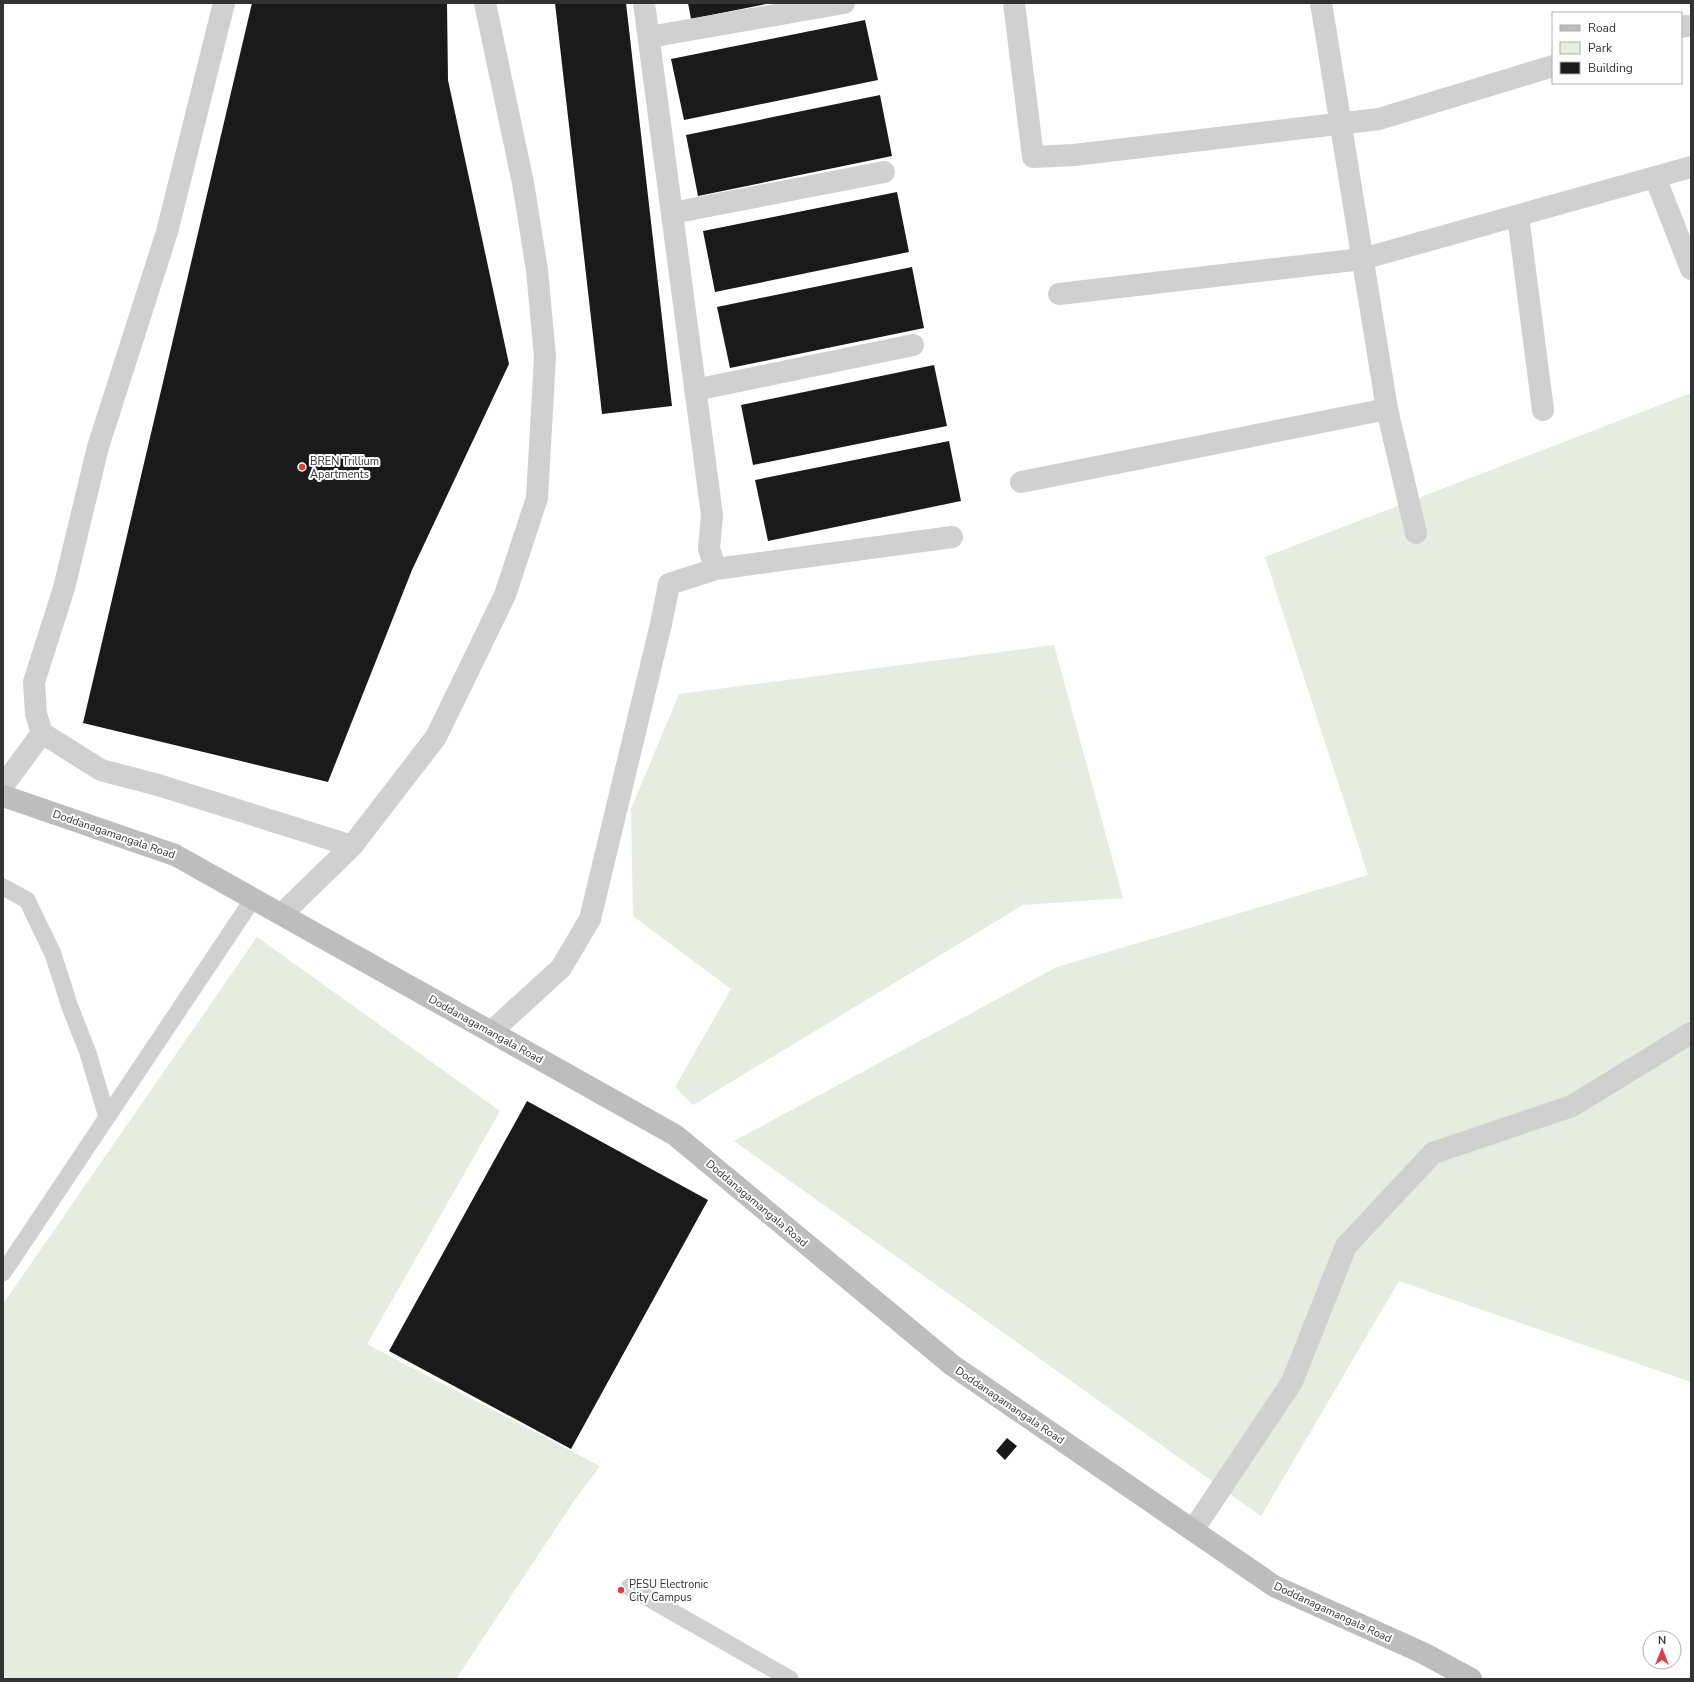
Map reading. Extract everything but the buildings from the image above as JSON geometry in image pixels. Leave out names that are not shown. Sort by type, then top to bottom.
[{"type":"street","points":[[224,3],[167,232],[98,447],[64,588],[34,682],[36,714],[42,733],[101,770],[158,785],[352,846]]},
{"type":"street","points":[[282,914],[352,846],[436,737],[505,595],[537,498],[545,357],[537,270],[523,183],[485,3]]},
{"type":"street","points":[[644,3],[712,515],[709,549],[716,569]]},
{"type":"street","points":[[649,37],[844,3]]},
{"type":"street","points":[[1014,3],[1033,158],[1074,155],[1379,119],[1552,66]]},
{"type":"street","points":[[1322,3],[1387,409],[1416,533]]},
{"type":"street","points":[[1059,294],[1362,259],[1691,167]]},
{"type":"street","points":[[672,213],[884,172]]},
{"type":"street","points":[[1654,177],[1691,269]]},
{"type":"street","points":[[1518,216],[1544,410]]},
{"type":"street","points":[[695,390],[913,345]]},
{"type":"street","points":[[1021,482],[1387,409]]},
{"type":"street","points":[[491,1032],[561,968],[590,918],[660,632],[669,584],[716,569],[952,538]]},
{"type":"street","points":[[3,786],[42,733]]},
{"type":"street","name":"Doddanagamangala Road","points":[[3,796],[176,855],[675,1135],[952,1365],[1274,1586],[1423,1653],[1471,1679]]},
{"type":"street","points":[[1193,1530],[1292,1382],[1346,1246],[1433,1154],[1572,1106],[1691,1033]]},
{"type":"lane","points":[[3,887],[27,900],[53,954],[70,1007],[88,1053],[107,1117]]},
{"type":"lane","points":[[3,1273],[253,899]]},
{"type":"lane","points":[[629,1587],[790,1679]]},
{"type":"green space","points":[[1691,393],[1691,1382],[1399,1281],[1261,1516],[734,1141],[1057,967],[1368,875],[1265,557]]},
{"type":"green space","points":[[1054,645],[1123,898],[1023,905],[693,1105],[675,1087],[731,989],[633,916],[631,809],[679,694]]},
{"type":"green space","points":[[257,937],[500,1111],[367,1344],[600,1466],[574,1501],[456,1679],[3,1679],[3,1304]]},
{"type":"place","name":"BREN Trillium Apartments","points":[[302,467]]},
{"type":"place","name":"PESU Electronic City Campus","points":[[621,1590]]}]
